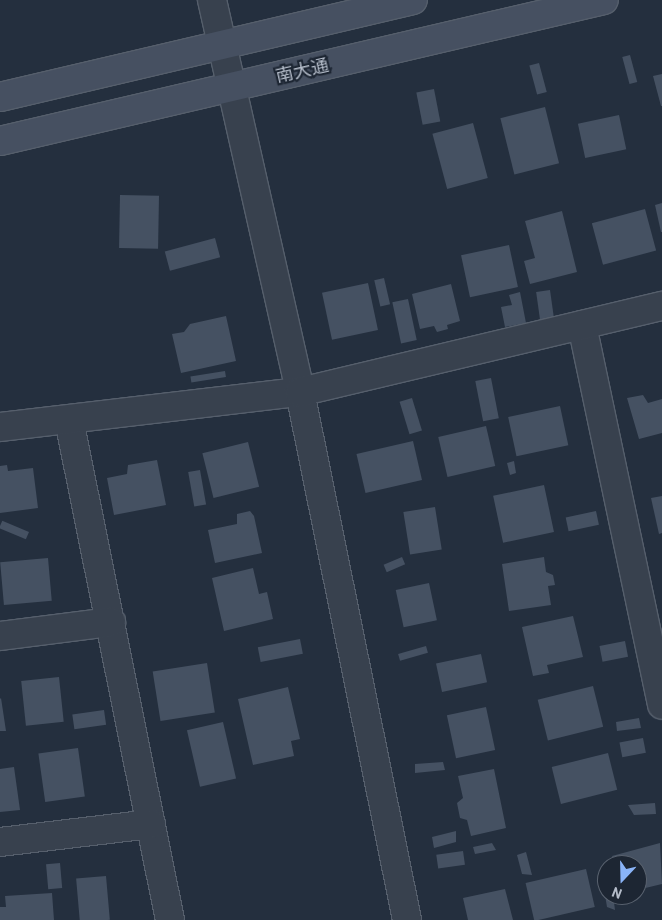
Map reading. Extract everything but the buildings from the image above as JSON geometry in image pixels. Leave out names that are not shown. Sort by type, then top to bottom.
[{"type":"street","points":[[212,0],[300,392],[407,920]]},
{"type":"street","points":[[0,97],[413,0]]},
{"type":"street","name":"南大通","points":[[0,141],[604,0]]},
{"type":"street","points":[[0,427],[300,392],[662,306]]},
{"type":"street","points":[[582,325],[651,595],[662,704]]},
{"type":"street","points":[[70,420],[170,920]]},
{"type":"street","points":[[0,636],[111,622]]},
{"type":"street","points":[[0,842],[151,824]]}]
